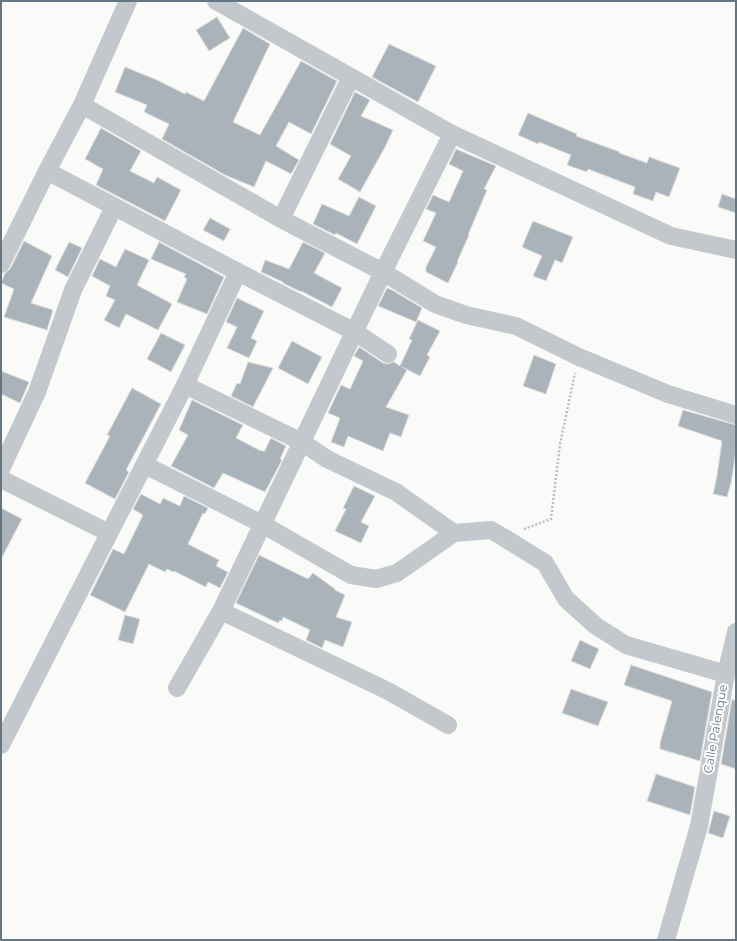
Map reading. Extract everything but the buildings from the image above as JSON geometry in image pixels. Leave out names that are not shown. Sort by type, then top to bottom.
[{"type":"street","points":[[1,264],[47,171],[82,105],[128,1]]},
{"type":"street","points":[[216,1],[452,134],[671,236],[736,250]]},
{"type":"street","points":[[281,220],[351,77]]},
{"type":"street","points":[[82,105],[281,220],[383,272],[435,304],[466,315],[516,326],[579,357],[668,394],[736,415]]},
{"type":"street","points":[[177,688],[221,611],[383,272],[452,134]]},
{"type":"street","points":[[47,171],[355,332],[388,354]]},
{"type":"street","points":[[1,469],[37,392],[73,290],[114,206]]},
{"type":"street","points":[[1,745],[145,465],[185,385],[238,272]]},
{"type":"street","points":[[185,385],[302,442],[327,459],[396,492],[454,533]]},
{"type":"street","points":[[145,465],[262,524],[350,575],[376,579],[398,573],[454,533],[491,530],[545,563],[566,599],[596,626],[626,645],[726,674]]},
{"type":"street","points":[[1,479],[109,533]]},
{"type":"street","points":[[221,611],[388,691],[448,725]]},
{"type":"street","name":"Calle Palenque","points":[[666,940],[699,826],[726,674],[736,632]]},
{"type":"path","points":[[503,537],[551,519],[560,444],[579,357]]}]
